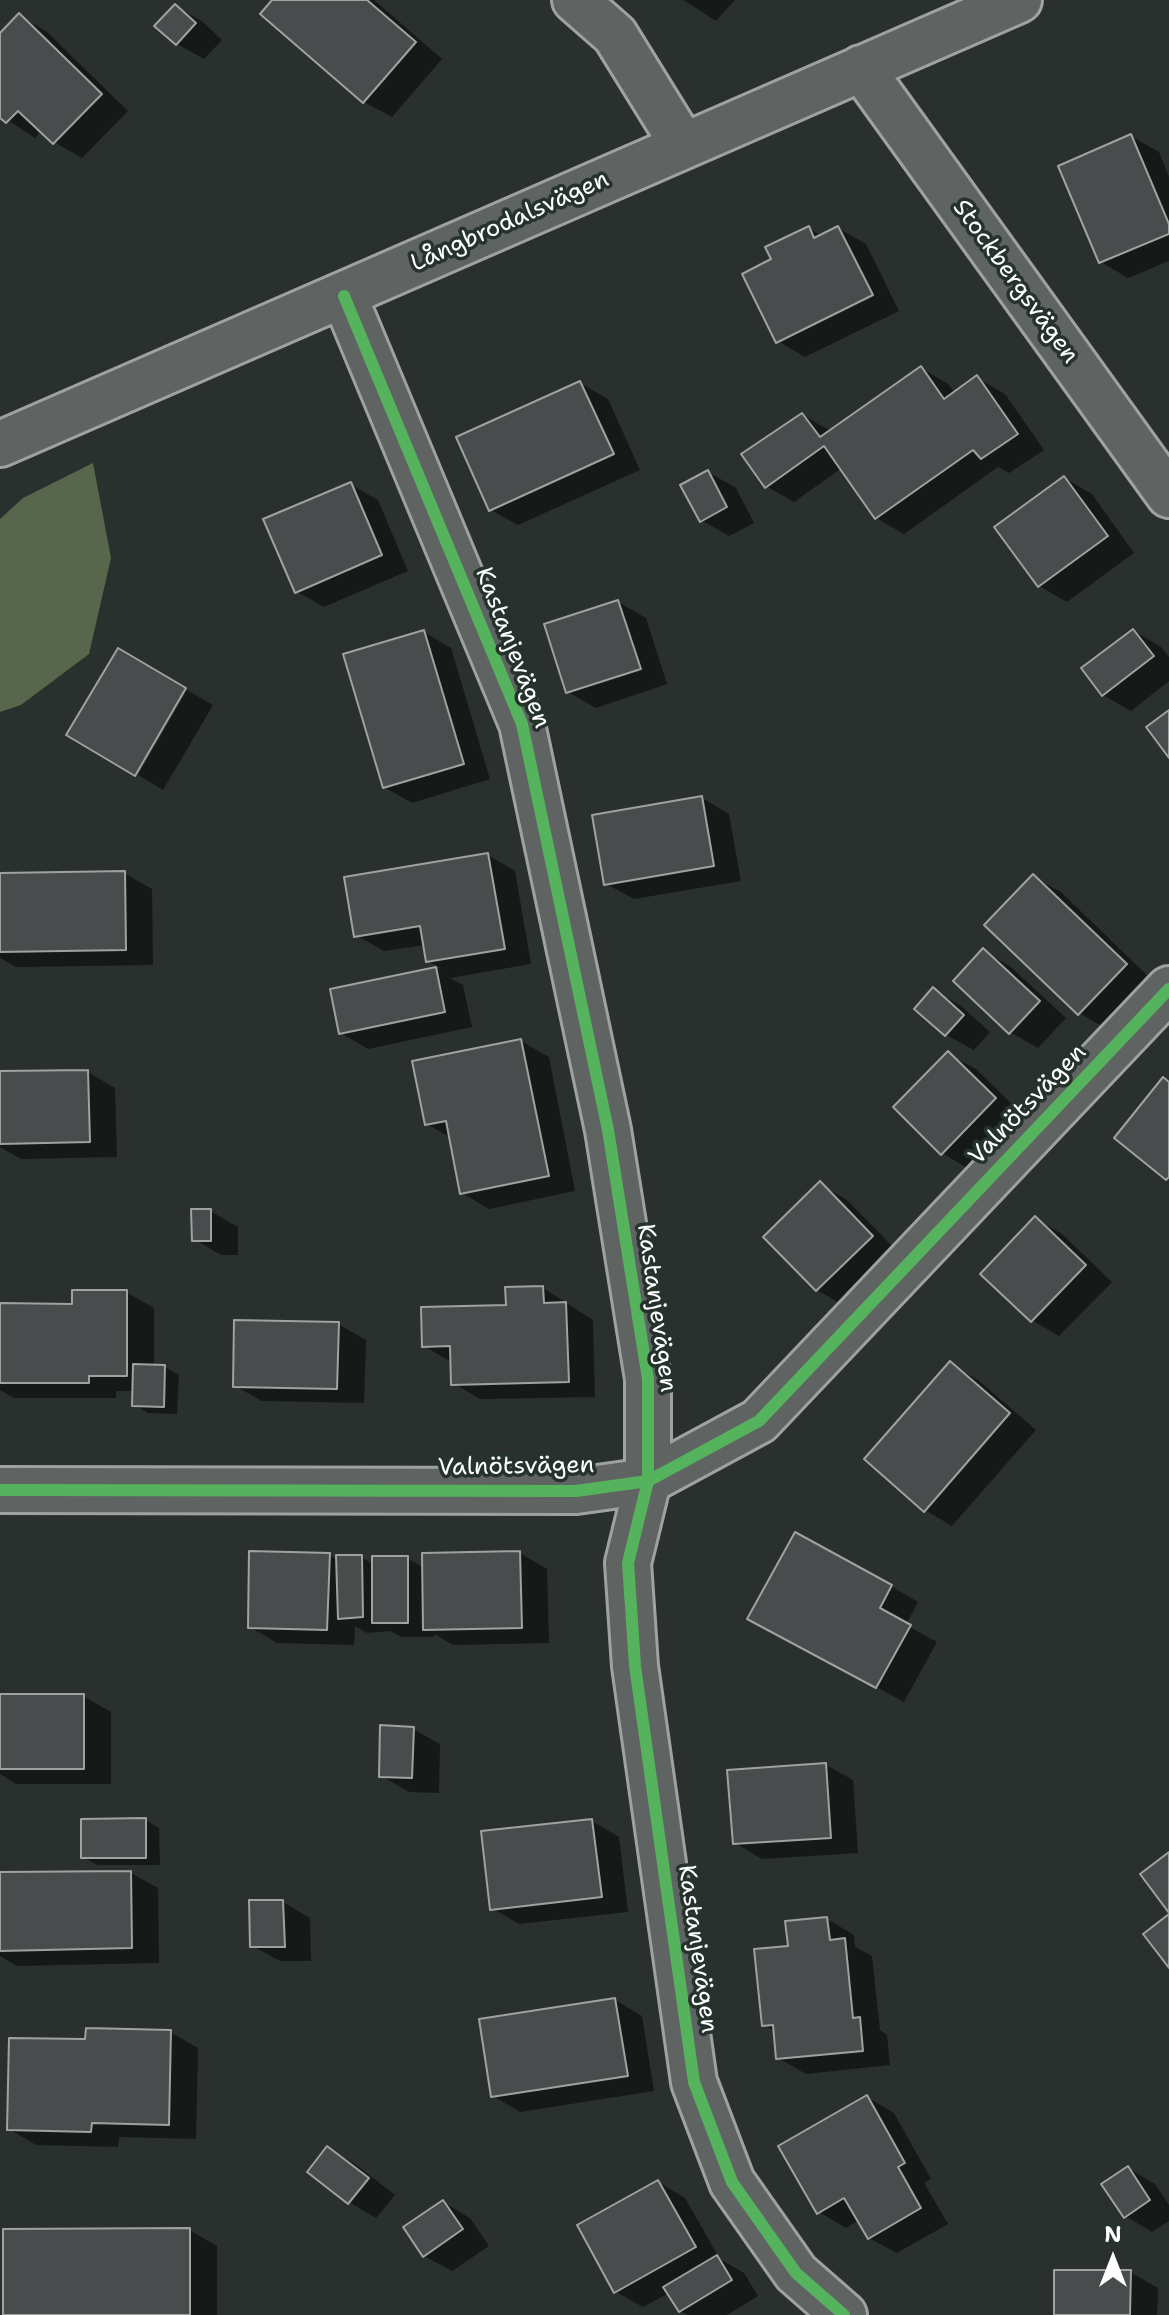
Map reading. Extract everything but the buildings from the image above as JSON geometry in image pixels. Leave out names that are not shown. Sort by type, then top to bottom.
[{"type":"street","points":[[575,0],[615,35],[683,145]]},
{"type":"street","name":"Långbrodalsvägen","points":[[0,444],[1019,0]]},
{"type":"street","name":"Stockbergsvägen","points":[[861,68],[1169,495]]},
{"type":"street","name":"Kastanjevägen","points":[[344,296],[522,724],[608,1130],[648,1379],[648,1481],[628,1563],[635,1666],[694,2082],[732,2182],[796,2273],[844,2315]]},
{"type":"street","name":"Valnötsvägen","points":[[0,1490],[576,1491],[648,1481],[759,1421],[1169,989]]},
{"type":"green space","points":[[93,463],[111,558],[89,654],[21,705],[0,712],[0,519],[23,498]]},
{"type":"cycle path","points":[[344,296],[522,724],[608,1130],[648,1379],[648,1481],[628,1563],[635,1666],[694,2082],[732,2182],[796,2273],[844,2315]]},
{"type":"cycle path","points":[[0,1490],[576,1491],[648,1481],[759,1421],[1169,989]]}]
